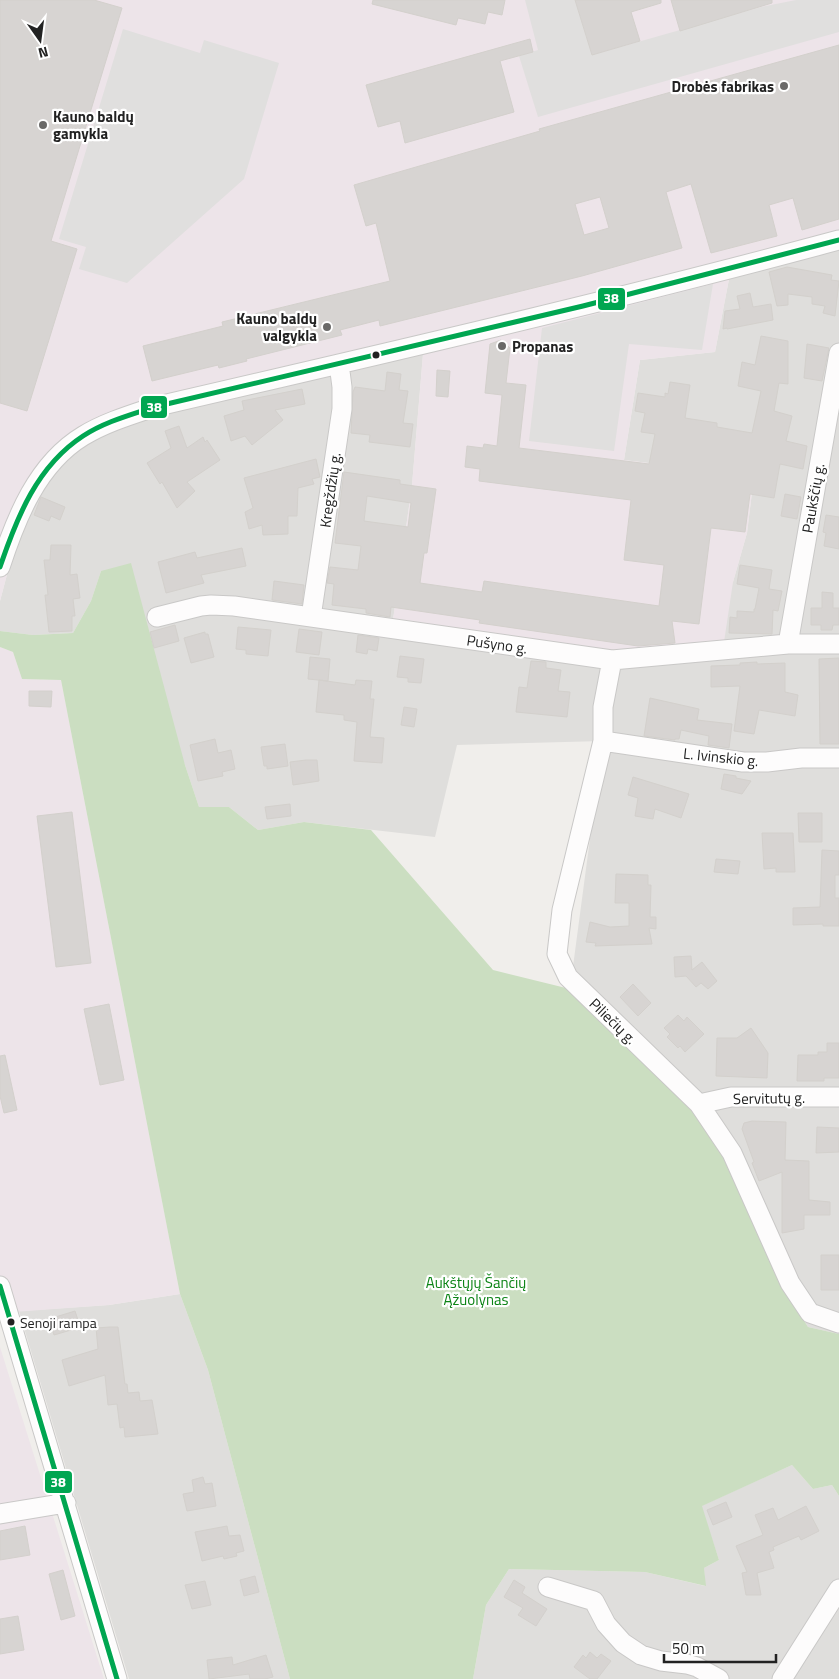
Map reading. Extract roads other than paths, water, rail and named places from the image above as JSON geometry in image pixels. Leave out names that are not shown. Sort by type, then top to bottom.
[{"type":"street","points":[[0,567],[8,541],[39,479],[70,445],[84,435],[103,426],[154,407],[702,277],[839,240]]},
{"type":"street","name":"Paukščių g.","points":[[788,644],[839,353]]},
{"type":"street","name":"Kregždžių g.","points":[[311,617],[342,409],[342,381],[339,364]]},
{"type":"street","name":"Pušyno g.","points":[[156,617],[211,605],[234,606],[612,660],[788,644],[839,644]]},
{"type":"street","name":"Piliečių g.","points":[[612,660],[602,707],[603,741],[562,910],[557,954],[568,977],[699,1104],[732,1153],[790,1283],[810,1313],[839,1323]]},
{"type":"street","name":"L. Ivinskio g.","points":[[603,741],[743,762],[767,762],[801,758],[839,758]]},
{"type":"street","name":"Servitutų g.","points":[[699,1104],[731,1097],[839,1097]]},
{"type":"street","points":[[0,1286],[117,1679]]},
{"type":"street","points":[[0,1514],[66,1503]]},
{"type":"street","points":[[548,1587],[594,1601],[606,1624],[623,1643],[641,1654],[661,1661],[692,1665],[719,1679]]},
{"type":"street","points":[[782,1679],[839,1589]]},
{"type":"place","name":"Drobės fabrikas","points":[[784,86]]},
{"type":"place","name":"Kauno baldų gamykla","points":[[43,125]]},
{"type":"place","name":"Kauno baldų valgykla","points":[[327,327]]},
{"type":"place","name":"Propanas","points":[[502,346]]},
{"type":"place","name":"Senoji rampa","points":[[11,1322]]},
{"type":"park label","name":"Aukštųjų Šančių Ąžuolynas","points":[[476,1290]]}]
